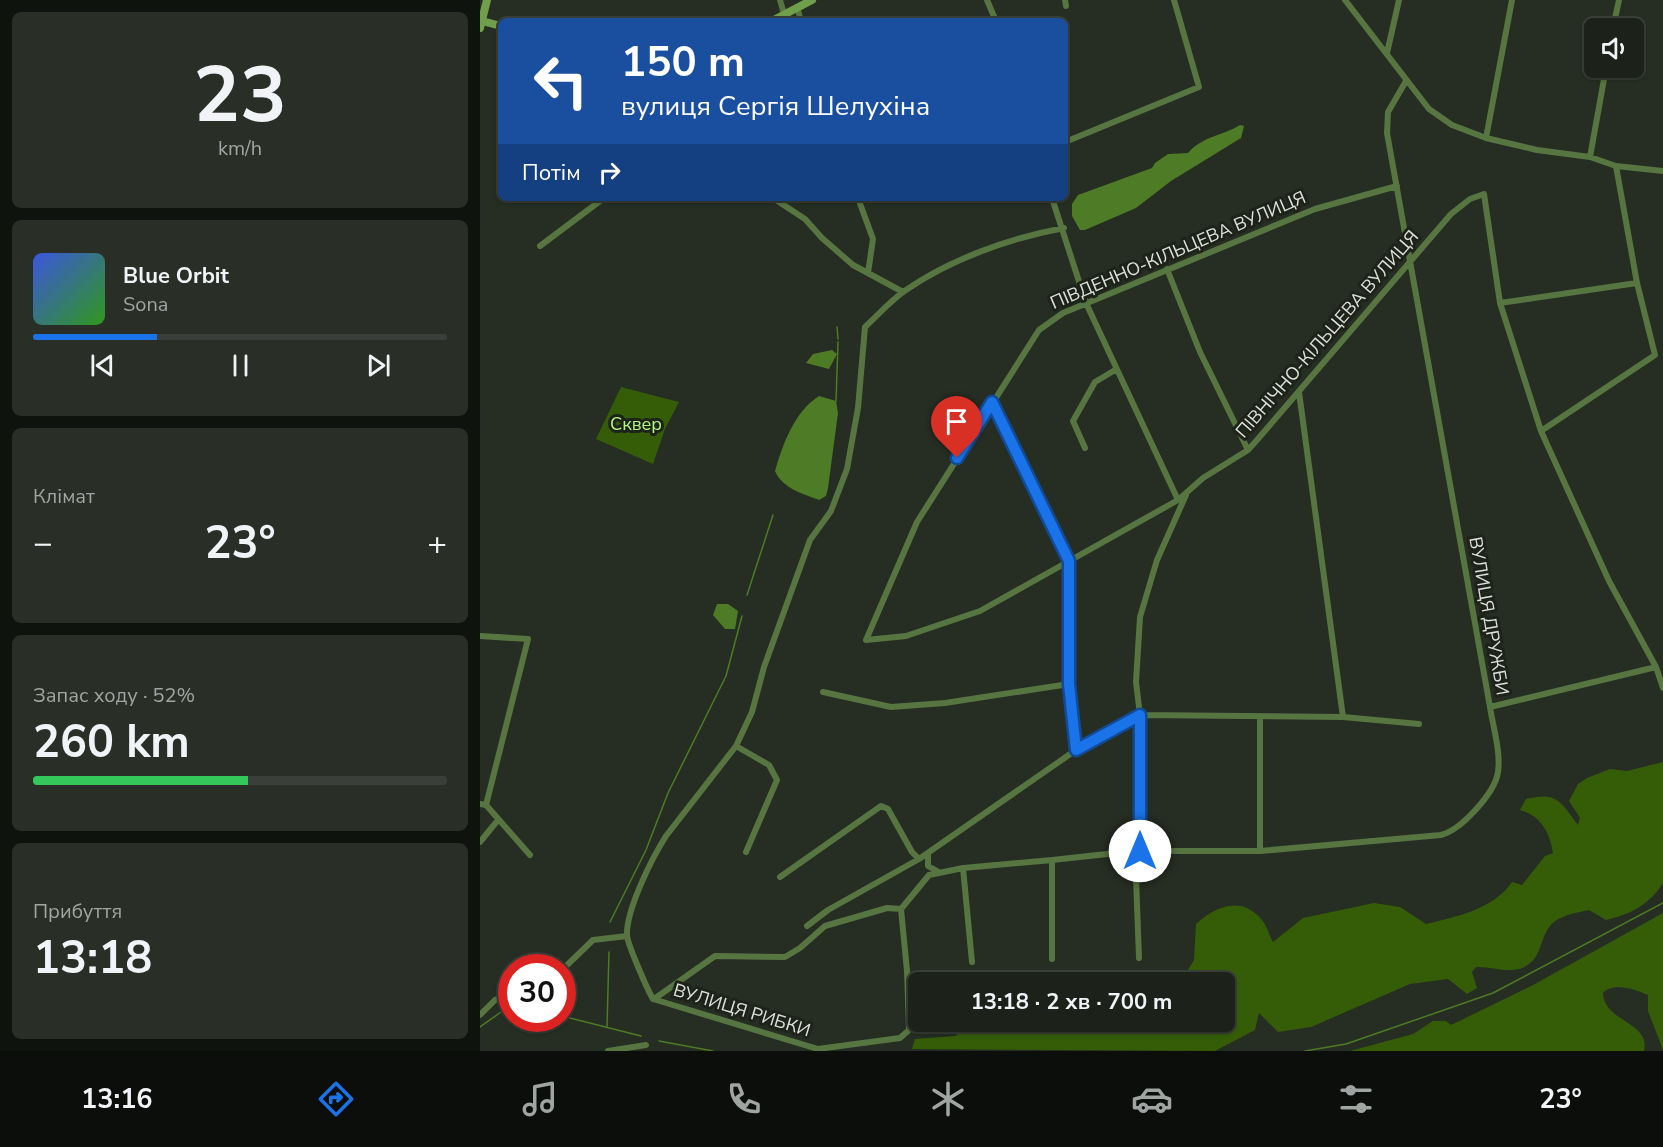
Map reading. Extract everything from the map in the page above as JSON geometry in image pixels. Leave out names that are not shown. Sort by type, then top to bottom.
[{"type":"main road","points":[[487,0],[481,25],[498,26]]},
{"type":"main road","points":[[777,18],[812,0]]},
{"type":"street","points":[[780,0],[784,14]]},
{"type":"street","points":[[987,0],[995,18]]},
{"type":"street","points":[[1068,141],[1199,87],[1174,0]]},
{"type":"street","points":[[1344,0],[1387,53],[1406,81],[1442,119],[1486,138],[1536,150],[1590,157],[1616,166],[1663,171]]},
{"type":"street","points":[[1387,53],[1399,0]]},
{"type":"street","points":[[1486,138],[1512,0]]},
{"type":"street","points":[[1615,18],[1619,0]]},
{"type":"street","points":[[797,8],[800,18]]},
{"type":"street","points":[[1590,157],[1604,78]]},
{"type":"street","name":"ВУЛИЦЯ ДРУЖБИ","points":[[937,871],[1138,851],[1260,851],[1452,832],[1463,824],[1494,784],[1498,772],[1490,707],[1410,265],[1387,119],[1391,105],[1406,81]]},
{"type":"street","points":[[1541,431],[1655,354],[1636,283],[1616,166]]},
{"type":"street","name":"ПІВДЕННО-КІЛЬЦЕВА ВУЛИЦЯ","points":[[866,640],[917,522],[1039,330],[1063,313],[1315,208],[1398,186]]},
{"type":"street","name":"ПІВНІЧНО-КІЛЬЦЕВА ВУЛИЦЯ","points":[[866,640],[906,636],[980,611],[1178,500],[1248,450],[1410,265],[1451,214],[1470,199],[1484,194],[1500,303]]},
{"type":"street","points":[[540,246],[600,201]]},
{"type":"street","points":[[778,201],[805,219],[835,250],[868,273],[903,292]]},
{"type":"street","points":[[859,201],[873,239],[868,273]]},
{"type":"street","points":[[1053,201],[1064,228],[1086,303],[1115,370],[1178,500]]},
{"type":"street","points":[[653,999],[642,978],[627,936],[634,906],[657,851],[682,813],[736,746],[752,712],[764,667],[810,540],[831,511],[847,469],[858,408],[865,327],[903,292],[928,277],[971,257],[1029,236],[1064,228]]},
{"type":"street","points":[[1167,269],[1200,352],[1248,450]]},
{"type":"street","points":[[1636,283],[1500,303],[1541,431],[1609,581],[1656,667],[1663,688]]},
{"type":"street","points":[[1085,448],[1073,421],[1095,382],[1115,370]]},
{"type":"street","points":[[1299,392],[1343,717]]},
{"type":"street","points":[[992,402],[1069,561],[1069,684],[1076,750]]},
{"type":"street","points":[[1139,958],[1140,715],[1136,682],[1140,617],[1156,560],[1188,492]]},
{"type":"street","points":[[480,636],[528,639],[483,805],[530,855]]},
{"type":"street","points":[[1490,707],[1656,667]]},
{"type":"street","points":[[823,692],[891,707],[945,703],[1069,684]]},
{"type":"street","points":[[807,926],[828,910],[919,859],[1076,750],[1140,715],[1343,717],[1419,724]]},
{"type":"street","points":[[1260,717],[1260,851]]},
{"type":"street","points":[[736,746],[769,765],[777,780],[746,852]]},
{"type":"street","points":[[780,877],[881,806],[888,809],[912,852],[919,859]]},
{"type":"street","points":[[480,842],[498,820]]},
{"type":"street","points":[[901,909],[926,878],[937,871],[928,866],[928,853]]},
{"type":"street","points":[[1052,860],[1052,959]]},
{"type":"street","points":[[963,868],[972,962]]},
{"type":"street","name":"ВУЛИЦЯ РИБКИ","points":[[887,908],[901,909],[908,971],[909,1030],[900,1038],[818,1049],[653,999],[715,956],[777,958],[800,948],[825,926],[887,908]]},
{"type":"street","points":[[576,957],[593,940],[627,936]]},
{"type":"street","points":[[480,1015],[498,999]]},
{"type":"street","points":[[608,1051],[646,1045]]},
{"type":"green space","name":"Сквер","points":[[621,387],[679,402],[665,429],[653,464],[596,439]]},
{"type":"green space","points":[[1663,762],[1663,883],[1658,891],[1639,907],[1615,918],[1606,920],[1589,910],[1558,919],[1550,926],[1538,953],[1531,962],[1514,970],[1476,967],[1472,972],[1477,988],[1467,994],[1448,979],[1410,984],[1311,1027],[1278,1032],[1259,1013],[1255,1030],[1215,1051],[912,1049],[915,1039],[956,1036],[959,1032],[1235,1032],[1235,972],[1176,972],[1188,970],[1194,960],[1196,924],[1212,912],[1229,906],[1246,908],[1264,922],[1273,942],[1303,918],[1374,903],[1400,907],[1426,924],[1462,915],[1495,899],[1512,882],[1522,885],[1545,856],[1553,853],[1550,839],[1543,826],[1534,816],[1520,810],[1526,799],[1545,796],[1557,800],[1578,825],[1580,818],[1569,801],[1578,784],[1610,769],[1627,771]]},
{"type":"green space","points":[[1663,913],[1663,1050],[1648,1011],[1648,995],[1618,987],[1603,993],[1605,1003],[1641,1034],[1644,1051],[1350,1051],[1413,1034],[1433,1021],[1446,1021],[1451,1025],[1533,985]]},
{"type":"shaded area","points":[[1240,125],[1244,126],[1241,138],[1171,181],[1136,208],[1085,230],[1080,230],[1072,216],[1072,204],[1078,195],[1152,168],[1168,154],[1188,153],[1200,143]]},
{"type":"shaded area","points":[[832,350],[837,354],[829,369],[806,363],[813,354]]},
{"type":"shaded area","points":[[819,396],[836,401],[838,413],[828,488],[826,496],[819,500],[788,486],[775,471],[796,420]]},
{"type":"shaded area","points":[[717,604],[728,604],[738,611],[735,629],[725,629],[713,615]]},
{"type":"waterway","points":[[837,327],[838,339]]},
{"type":"waterway","points":[[836,401],[838,342]]},
{"type":"waterway","points":[[747,595],[773,515]]},
{"type":"waterway","points":[[610,922],[646,850],[668,793],[726,676],[742,616]]},
{"type":"waterway","points":[[1305,1051],[1346,1044],[1493,993],[1663,903]]},
{"type":"waterway","points":[[607,1026],[609,952]]},
{"type":"waterway","points":[[480,1027],[498,1014]]},
{"type":"waterway","points":[[576,1020],[641,1036]]},
{"type":"waterway","points":[[659,1041],[713,1051]]},
{"type":"route","points":[[957,458],[992,402],[1069,561],[1069,684],[1076,750],[1140,715],[1140,851]]}]
